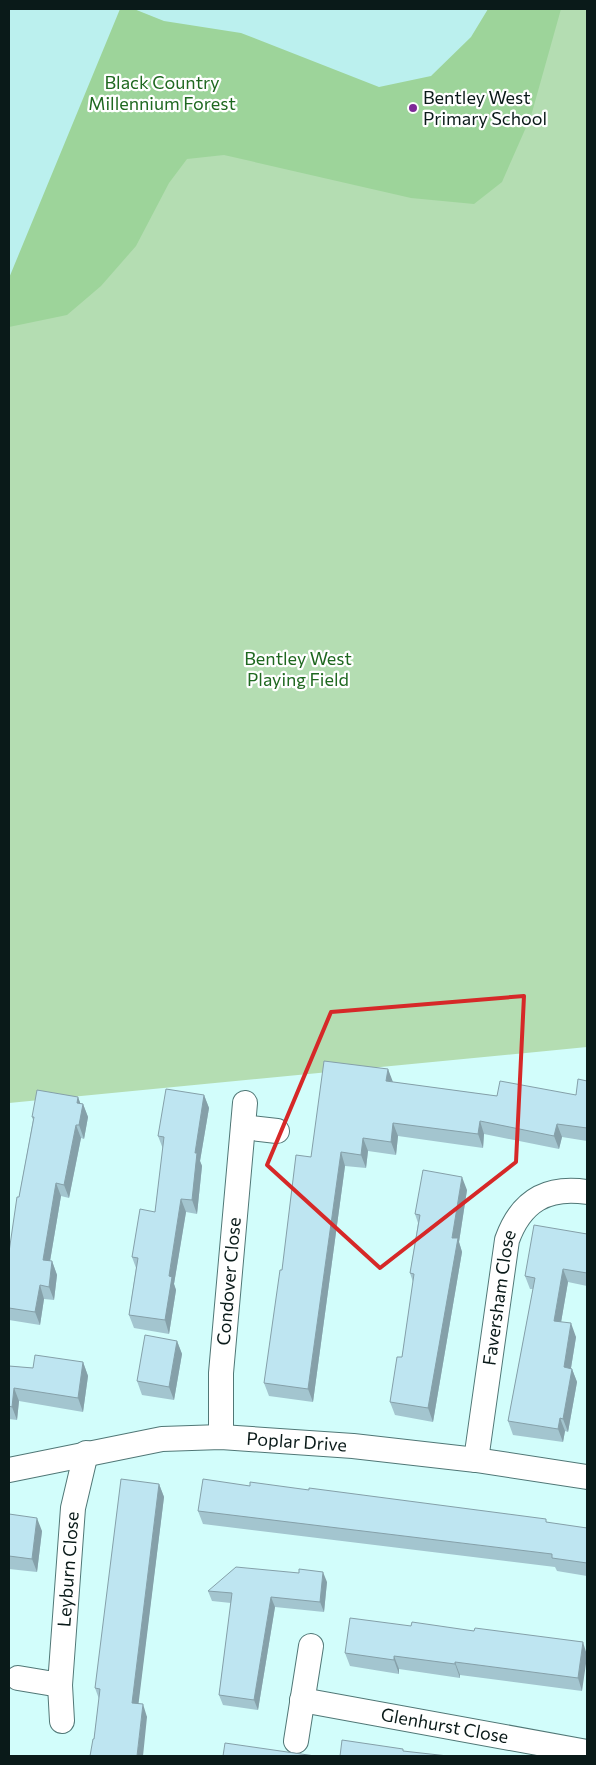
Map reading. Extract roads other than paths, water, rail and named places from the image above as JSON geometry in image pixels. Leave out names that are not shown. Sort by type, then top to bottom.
[{"type":"street","name":"Condover Close","points":[[221,1437],[221,1373],[245,1103]]},
{"type":"street","points":[[243,1127],[277,1131]]},
{"type":"street","name":"Faversham Close","points":[[476,1460],[507,1240],[514,1220],[549,1192],[568,1189],[587,1192]]},
{"type":"street","name":"Poplar Drive","points":[[9,1470],[162,1439],[221,1437],[286,1440],[476,1460],[587,1477]]},
{"type":"street","name":"Leyburn Close","points":[[62,1721],[60,1685],[73,1508],[86,1453]]},
{"type":"street","points":[[296,1741],[311,1646]]},
{"type":"street","points":[[18,1678],[60,1685]]},
{"type":"street","name":"Glenhurst Close","points":[[302,1700],[587,1752]]},
{"type":"place","name":"Bentley West Primary School","points":[[413,108]]},
{"type":"park label","name":"Black Country Millennium Forest","points":[[162,94]]},
{"type":"park label","name":"Bentley West Playing Field","points":[[298,670]]}]
